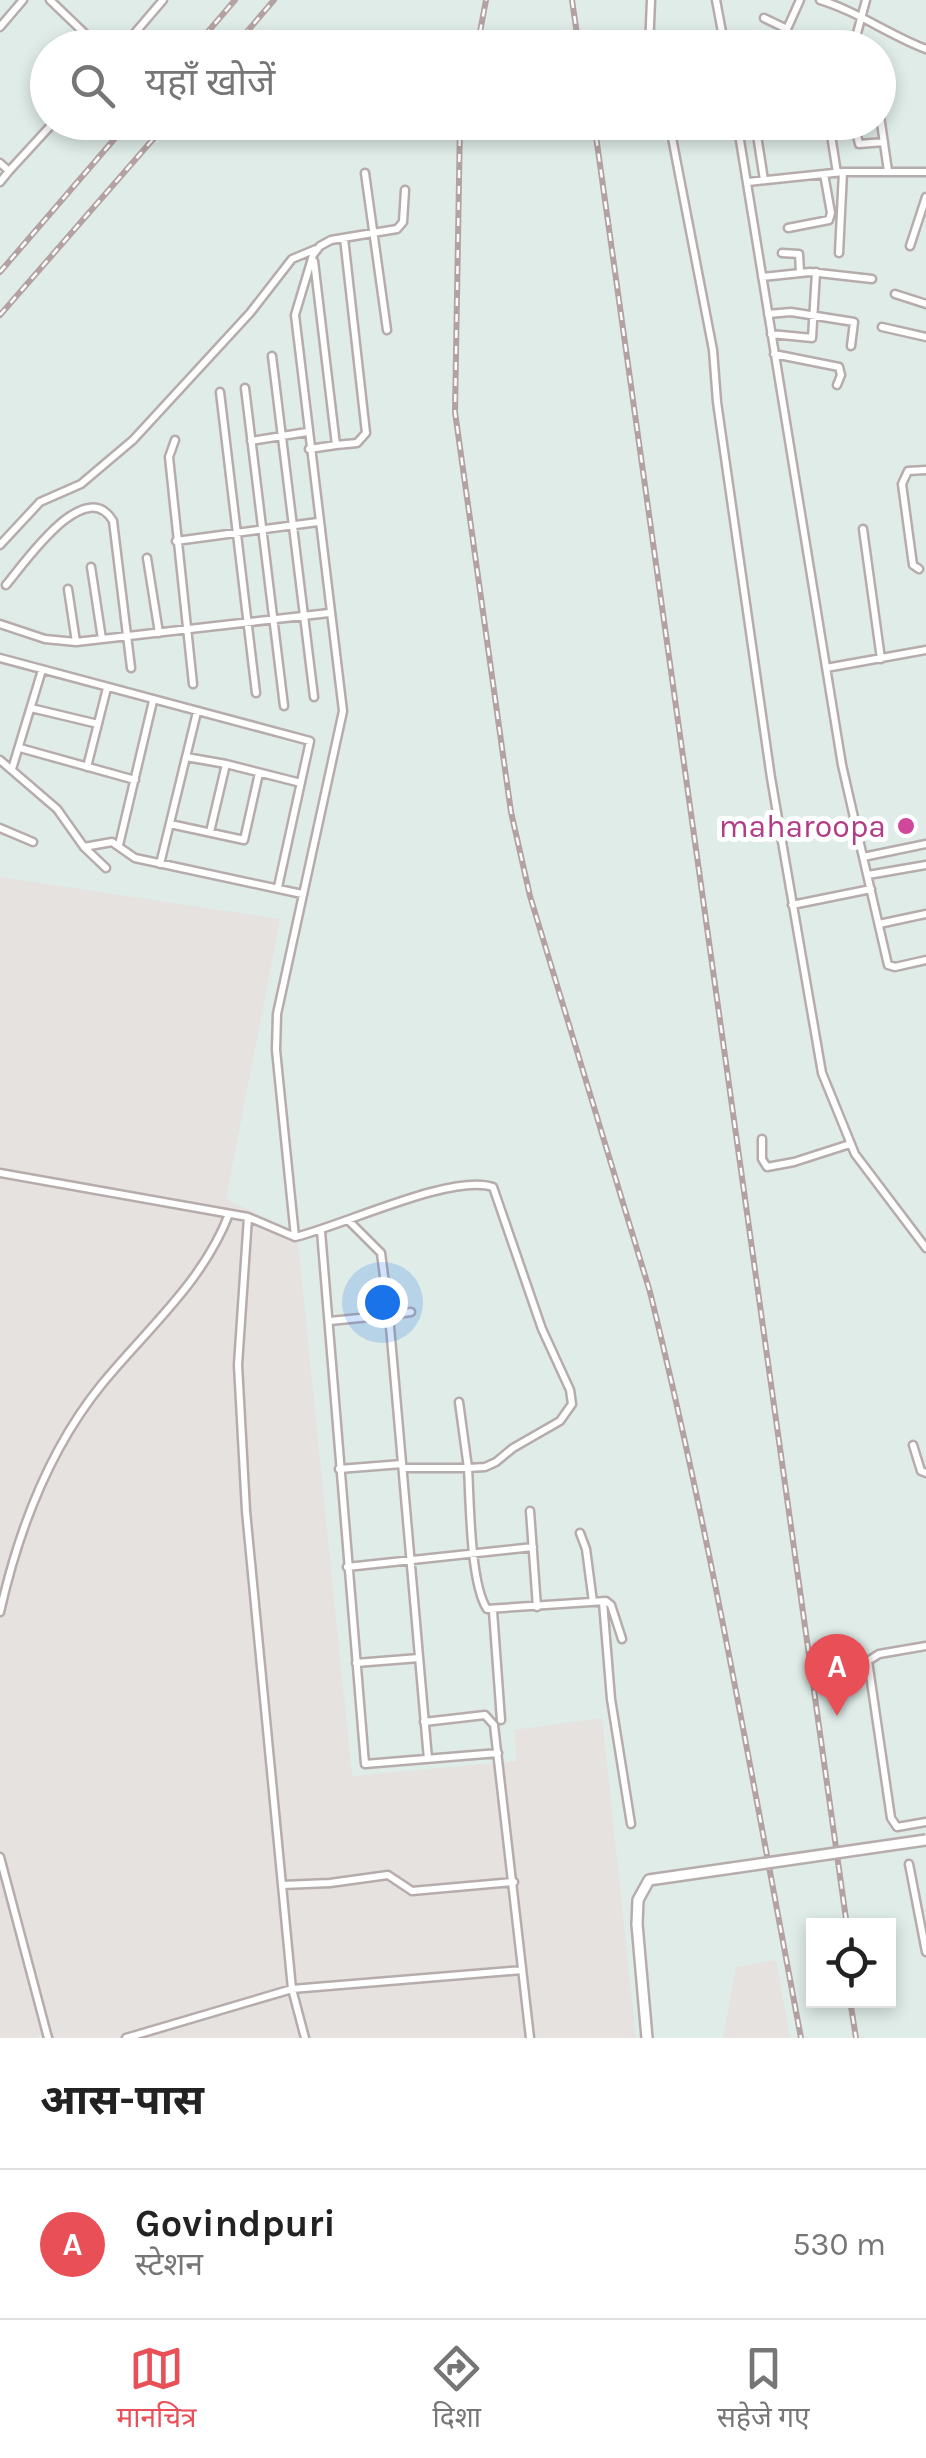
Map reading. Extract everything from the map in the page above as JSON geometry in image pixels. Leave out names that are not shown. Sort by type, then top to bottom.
[{"type":"main road","points":[[647,2038],[637,1924],[638,1900],[649,1880],[926,1840]]},
{"type":"street","points":[[0,27],[22,0]]},
{"type":"street","points":[[50,0],[81,30]]},
{"type":"street","points":[[137,30],[163,0]]},
{"type":"street","points":[[650,30],[651,0]]},
{"type":"street","points":[[716,0],[722,30]]},
{"type":"street","points":[[764,18],[787,29],[800,0]]},
{"type":"street","points":[[820,0],[887,30]]},
{"type":"street","points":[[857,30],[866,0]]},
{"type":"street","points":[[896,34],[926,49]]},
{"type":"street","points":[[0,182],[38,140]]},
{"type":"street","points":[[672,140],[713,350],[717,402],[792,906],[822,1072],[850,1144],[926,1248]]},
{"type":"street","points":[[740,140],[842,766],[890,966],[926,960]]},
{"type":"street","points":[[758,140],[764,180]]},
{"type":"street","points":[[832,140],[840,173],[839,254]]},
{"type":"street","points":[[856,140],[861,145],[884,142],[888,170]]},
{"type":"street","points":[[0,163],[10,171]]},
{"type":"street","points":[[747,182],[888,170],[926,172]]},
{"type":"street","points":[[365,174],[388,330]]},
{"type":"street","points":[[788,228],[828,220],[831,214],[824,174]]},
{"type":"street","points":[[0,545],[40,502],[81,484],[133,440],[250,313],[292,259],[314,252],[324,242],[400,226],[406,190]]},
{"type":"street","points":[[910,246],[926,197]]},
{"type":"street","points":[[309,449],[357,443],[366,433],[344,238]]},
{"type":"street","points":[[295,1237],[276,1028],[343,718],[294,321],[314,252]]},
{"type":"street","points":[[314,252],[336,446]]},
{"type":"street","points":[[782,253],[799,254],[800,272]]},
{"type":"street","points":[[762,277],[816,272],[872,279]]},
{"type":"street","points":[[771,334],[812,338],[816,272]]},
{"type":"street","points":[[895,294],[926,304]]},
{"type":"street","points":[[768,314],[786,312],[854,322],[851,346]]},
{"type":"street","points":[[882,328],[926,338]]},
{"type":"street","points":[[774,354],[839,368],[837,386]]},
{"type":"street","points":[[272,356],[314,697]]},
{"type":"street","points":[[244,388],[284,706]]},
{"type":"street","points":[[220,392],[256,693]]},
{"type":"street","points":[[251,441],[307,432]]},
{"type":"street","points":[[175,440],[169,457],[194,684]]},
{"type":"street","points":[[919,570],[913,564],[902,484],[908,471],[926,470]]},
{"type":"street","points":[[6,585],[69,515],[91,507],[108,513],[113,521],[131,668]]},
{"type":"street","points":[[176,541],[318,522]]},
{"type":"street","points":[[863,529],[882,659]]},
{"type":"street","points":[[147,558],[159,633]]},
{"type":"street","points":[[91,567],[102,639]]},
{"type":"street","points":[[68,590],[76,642]]},
{"type":"street","points":[[0,624],[44,639],[76,642],[330,613]]},
{"type":"street","points":[[826,668],[926,650]]},
{"type":"street","points":[[0,658],[310,741],[278,887]]},
{"type":"street","points":[[12,769],[42,670]]},
{"type":"street","points":[[87,766],[107,688]]},
{"type":"street","points":[[119,844],[154,701]]},
{"type":"street","points":[[31,708],[98,724]]},
{"type":"street","points":[[160,864],[197,712]]},
{"type":"street","points":[[20,748],[135,780]]},
{"type":"street","points":[[186,758],[301,783]]},
{"type":"street","points":[[0,760],[57,808],[84,847],[106,868]]},
{"type":"street","points":[[210,832],[226,764]]},
{"type":"street","points":[[170,824],[244,840],[259,773]]},
{"type":"street","points":[[0,828],[33,842]]},
{"type":"street","points":[[84,847],[110,842],[119,844],[128,856],[302,894]]},
{"type":"street","points":[[863,857],[926,844]]},
{"type":"street","points":[[868,875],[926,865]]},
{"type":"street","points":[[792,906],[870,888]]},
{"type":"street","points":[[879,924],[926,914]]},
{"type":"street","points":[[762,1139],[762,1159],[767,1167],[850,1144]]},
{"type":"street","points":[[0,1173],[248,1217],[295,1237],[453,1186],[488,1184],[497,1192],[572,1404],[560,1421],[485,1467],[339,1469]]},
{"type":"street","points":[[0,1612],[22,1535],[72,1428],[101,1386],[185,1290],[215,1244],[228,1214]]},
{"type":"street","points":[[248,1217],[238,1365],[246,1511],[292,1989],[304,2038]]},
{"type":"street","points":[[350,1222],[382,1252],[428,1759]]},
{"type":"street","points":[[321,1230],[364,1764],[498,1753]]},
{"type":"street","points":[[330,1321],[411,1312]]},
{"type":"street","points":[[459,1402],[475,1556],[484,1604],[493,1611],[603,1602],[610,1605],[622,1639]]},
{"type":"street","points":[[913,1445],[921,1471],[926,1472]]},
{"type":"street","points":[[530,1512],[537,1607]]},
{"type":"street","points":[[580,1532],[593,1602]]},
{"type":"street","points":[[348,1567],[533,1547]]},
{"type":"street","points":[[603,1602],[611,1700],[631,1824]]},
{"type":"street","points":[[493,1611],[501,1720]]},
{"type":"street","points":[[926,1646],[879,1654],[868,1661],[891,1818],[897,1827],[926,1822]]},
{"type":"street","points":[[356,1663],[419,1658]]},
{"type":"street","points":[[424,1722],[490,1717],[498,1753],[530,2038]]},
{"type":"street","points":[[0,1857],[48,2038]]},
{"type":"street","points":[[909,1864],[926,1952]]},
{"type":"street","points":[[282,1885],[382,1875],[392,1876],[412,1891],[514,1882]]},
{"type":"street","points":[[126,2038],[292,1989],[522,1970]]},
{"type":"shaded area","points":[[0,877],[280,919],[226,1199],[297,1233],[352,1776],[517,1761],[514,1730],[602,1718],[636,2038],[53,2038],[51,2032],[32,2038],[0,2038]]},
{"type":"shaded area","points":[[776,1960],[790,2038],[723,2038],[736,1967]]},
{"type":"railway","points":[[209,30],[235,0]]},
{"type":"railway","points":[[248,30],[274,0]]},
{"type":"railway","points":[[480,30],[486,0]]},
{"type":"railway","points":[[572,0],[576,30]]},
{"type":"railway","points":[[0,272],[114,140]]},
{"type":"railway","points":[[0,315],[152,140]]},
{"type":"railway","points":[[460,140],[455,412],[511,812],[530,896],[650,1292],[672,1384],[731,1664],[801,2038]]},
{"type":"railway","points":[[597,140],[846,1918]]},
{"type":"railway","points":[[851,2008],[856,2038]]},
{"type":"place","name":"maharoopa","points":[[906,826]]},
{"type":"place","name":"Govindpuri","points":[[837,1716]]}]
